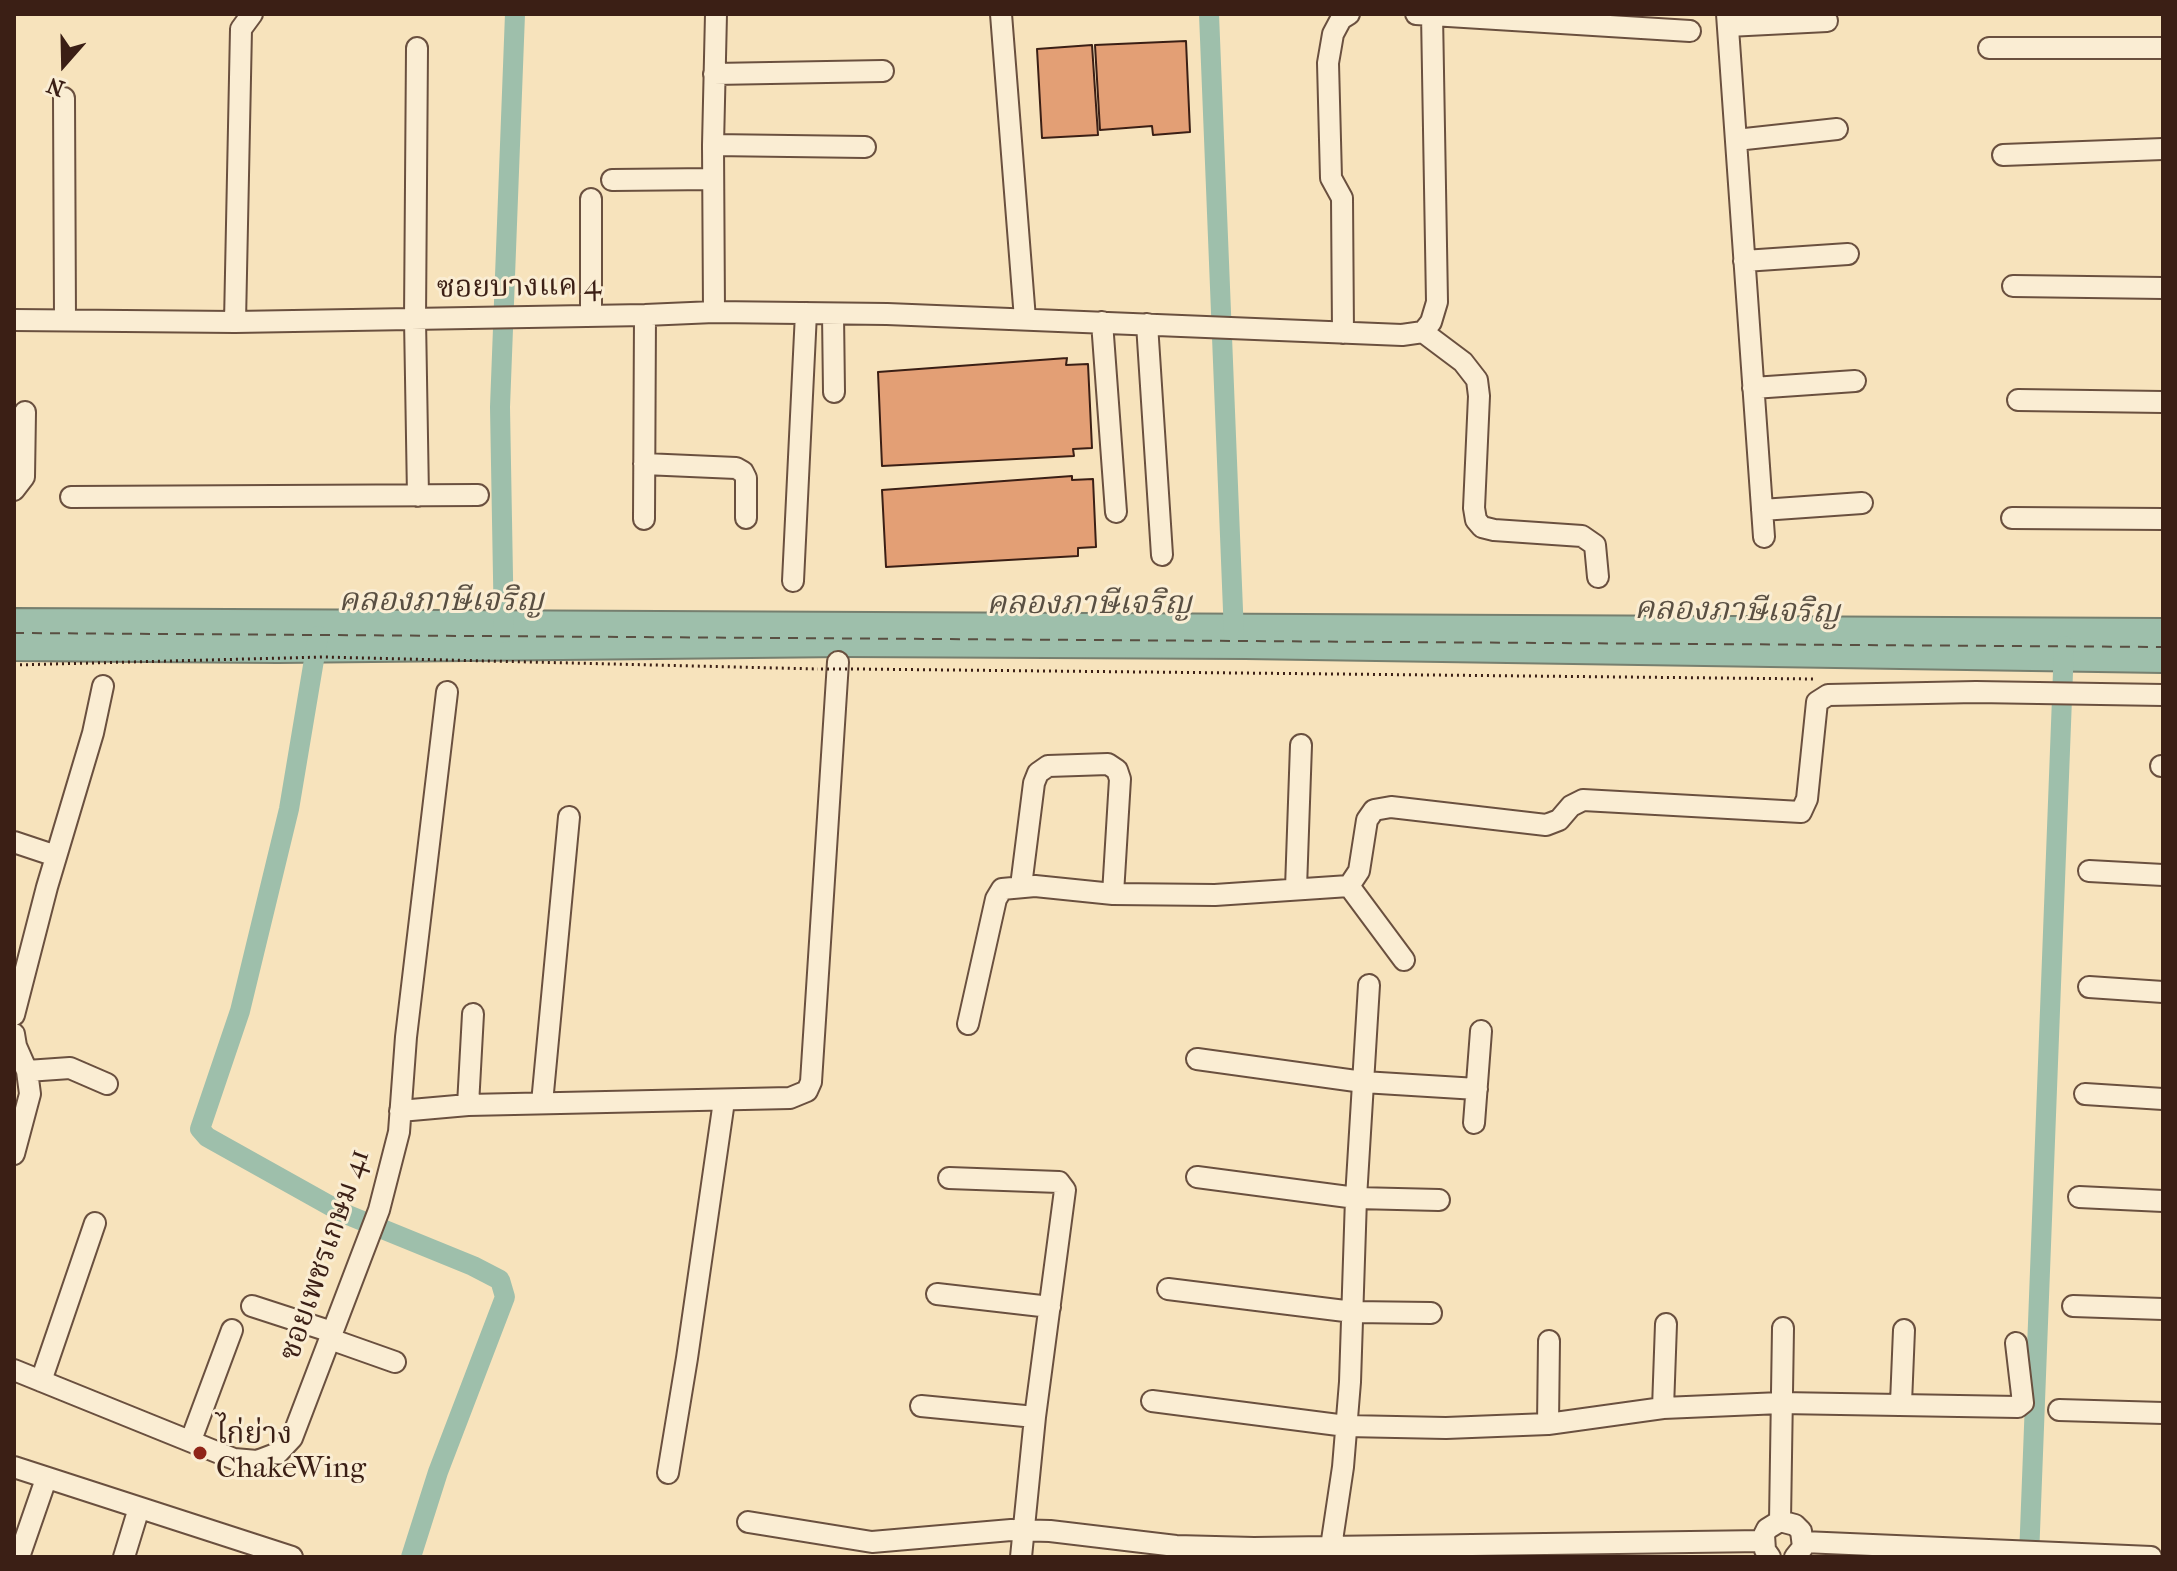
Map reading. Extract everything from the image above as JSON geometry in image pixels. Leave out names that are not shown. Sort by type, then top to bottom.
[{"type":"street","points":[[235,322],[241,29],[252,14]]},
{"type":"street","points":[[714,312],[716,14]]},
{"type":"street","points":[[1001,14],[1025,319]]},
{"type":"street","points":[[1343,333],[1342,198],[1331,178],[1328,63],[1333,34],[1341,19],[1349,14]]},
{"type":"street","points":[[1416,14],[1690,31]]},
{"type":"street","points":[[1432,14],[1437,302],[1431,322],[1423,332],[1463,362],[1477,380],[1476,520],[1482,527],[1494,530],[1582,536],[1595,545],[1598,577]]},
{"type":"street","points":[[1764,537],[1727,20],[1827,21]]},
{"type":"street","points":[[417,48],[415,319],[418,496]]},
{"type":"street","points":[[1989,48],[2163,48]]},
{"type":"street","points":[[714,74],[883,71]]},
{"type":"street","points":[[64,98],[65,320]]},
{"type":"street","points":[[1736,140],[1837,129]]},
{"type":"street","points":[[713,145],[865,147]]},
{"type":"street","points":[[2003,155],[2163,149]]},
{"type":"street","points":[[612,180],[713,179]]},
{"type":"street","points":[[591,199],[591,316]]},
{"type":"street","points":[[1744,261],[1848,254]]},
{"type":"street","points":[[2013,286],[2163,288]]},
{"type":"street","name":"ซอยบางแค 4","points":[[14,320],[235,322],[714,312],[1025,319],[1402,335],[1423,332]]},
{"type":"street","points":[[793,581],[806,313]]},
{"type":"street","points":[[833,314],[834,392]]},
{"type":"street","points":[[644,519],[645,315]]},
{"type":"street","points":[[1102,322],[1116,512]]},
{"type":"street","points":[[1147,324],[1162,555]]},
{"type":"street","points":[[1753,388],[1855,381]]},
{"type":"street","points":[[2018,400],[2163,402]]},
{"type":"street","points":[[14,490],[24,477],[25,412]]},
{"type":"street","points":[[644,464],[736,468],[746,478],[746,518]]},
{"type":"street","points":[[71,497],[478,495]]},
{"type":"street","points":[[1762,510],[1862,503]]},
{"type":"street","points":[[2012,518],[2163,519]]},
{"type":"street","points":[[400,1111],[468,1105],[790,1098],[807,1091],[811,1082],[838,667]]},
{"type":"street","points":[[14,1015],[56,856],[93,733],[103,686]]},
{"type":"street","name":"ซอยเพชรเกษม 41","points":[[14,1370],[234,1459],[257,1461],[278,1453],[292,1438],[379,1210],[399,1132],[406,1037],[447,692]]},
{"type":"street","points":[[1349,886],[1359,871],[1367,820],[1374,810],[1391,807],[1546,825],[1559,820],[1571,806],[1583,800],[1801,812],[1807,799],[1817,702],[1828,695],[1976,692],[2163,695]]},
{"type":"street","points":[[1296,888],[1301,745]]},
{"type":"street","points":[[1021,886],[1034,783],[1038,773],[1048,766],[1108,764],[1117,770],[1120,779],[1113,894]]},
{"type":"street","points":[[542,1103],[569,817]]},
{"type":"street","points":[[14,842],[56,856]]},
{"type":"street","points":[[2089,871],[2163,875]]},
{"type":"street","points":[[968,1024],[996,899],[1002,889],[1021,886],[1113,894],[1215,895],[1349,886]]},
{"type":"street","points":[[1349,886],[1404,960]]},
{"type":"street","points":[[1331,1547],[1346,1426],[1369,985]]},
{"type":"street","points":[[2089,987],[2163,992]]},
{"type":"street","points":[[468,1105],[473,1014]]},
{"type":"street","points":[[1474,1123],[1481,1031]]},
{"type":"street","points":[[14,1034],[30,1082],[29,1102],[14,1154]]},
{"type":"street","points":[[1197,1059],[1363,1082],[1477,1089]]},
{"type":"street","points":[[27,1071],[70,1068],[107,1084]]},
{"type":"street","points":[[2085,1094],[2163,1099]]},
{"type":"street","points":[[668,1473],[724,1101]]},
{"type":"street","points":[[1197,1177],[1356,1198],[1439,1200]]},
{"type":"street","points":[[949,1178],[1059,1182],[1065,1190],[1035,1417],[1021,1557]]},
{"type":"street","points":[[2079,1197],[2163,1201]]},
{"type":"street","points":[[41,1381],[95,1223]]},
{"type":"street","points":[[1168,1289],[1353,1312],[1431,1313]]},
{"type":"street","points":[[937,1294],[1050,1307]]},
{"type":"street","points":[[252,1306],[395,1362]]},
{"type":"street","points":[[2073,1306],[2163,1309]]},
{"type":"street","points":[[1663,1408],[1666,1324]]},
{"type":"street","points":[[1780,1521],[1783,1328]]},
{"type":"street","points":[[191,1440],[232,1330]]},
{"type":"street","points":[[1901,1403],[1904,1330]]},
{"type":"street","points":[[1548,1424],[1549,1341]]},
{"type":"street","points":[[1152,1401],[1346,1426],[1446,1428],[1548,1424],[1663,1408],[1781,1403],[2021,1406],[2016,1343]]},
{"type":"street","points":[[921,1406],[1035,1417]]},
{"type":"street","points":[[2059,1410],[2163,1413]]},
{"type":"street","points":[[14,1467],[139,1508],[248,1550],[292,1557]]},
{"type":"street","points":[[19,1557],[46,1479]]},
{"type":"street","points":[[124,1557],[139,1508]]},
{"type":"street","points":[[748,1522],[872,1542],[1025,1530],[1176,1546],[1767,1549],[1767,1529],[1780,1521],[1795,1525],[1801,1531],[1799,1549],[2151,1557]]},
{"type":"path","points":[[14,665],[324,657],[838,667],[1814,679]]},
{"type":"shaded area","points":[[14,608],[2163,618],[2163,673],[1245,659],[845,657],[278,663],[14,661]]},
{"type":"building","points":[[1186,41],[1190,132],[1153,135],[1152,126],[1100,130],[1095,45]]},
{"type":"building","points":[[1092,45],[1098,135],[1042,138],[1037,49]]},
{"type":"building","points":[[1067,358],[1066,365],[1088,364],[1092,448],[1073,449],[1074,456],[882,466],[878,372]]},
{"type":"building","points":[[1072,476],[1072,480],[1093,479],[1096,547],[1078,548],[1078,556],[886,567],[882,490]]},
{"type":"waterway","name":"คลองภาษีเจริญ","points":[[504,633],[500,407],[515,14]]},
{"type":"waterway","points":[[1209,14],[1234,635]]},
{"type":"waterway","points":[[318,636],[289,809],[240,1011],[200,1129],[207,1137],[343,1213],[500,1280],[505,1297],[438,1472],[411,1557]]},
{"type":"waterway","points":[[2029,1557],[2064,646]]},
{"type":"ferry route","points":[[14,633],[2163,647]]},
{"type":"place","name":"ไก่ย่าง ChakeWing","points":[[200,1453]]}]
